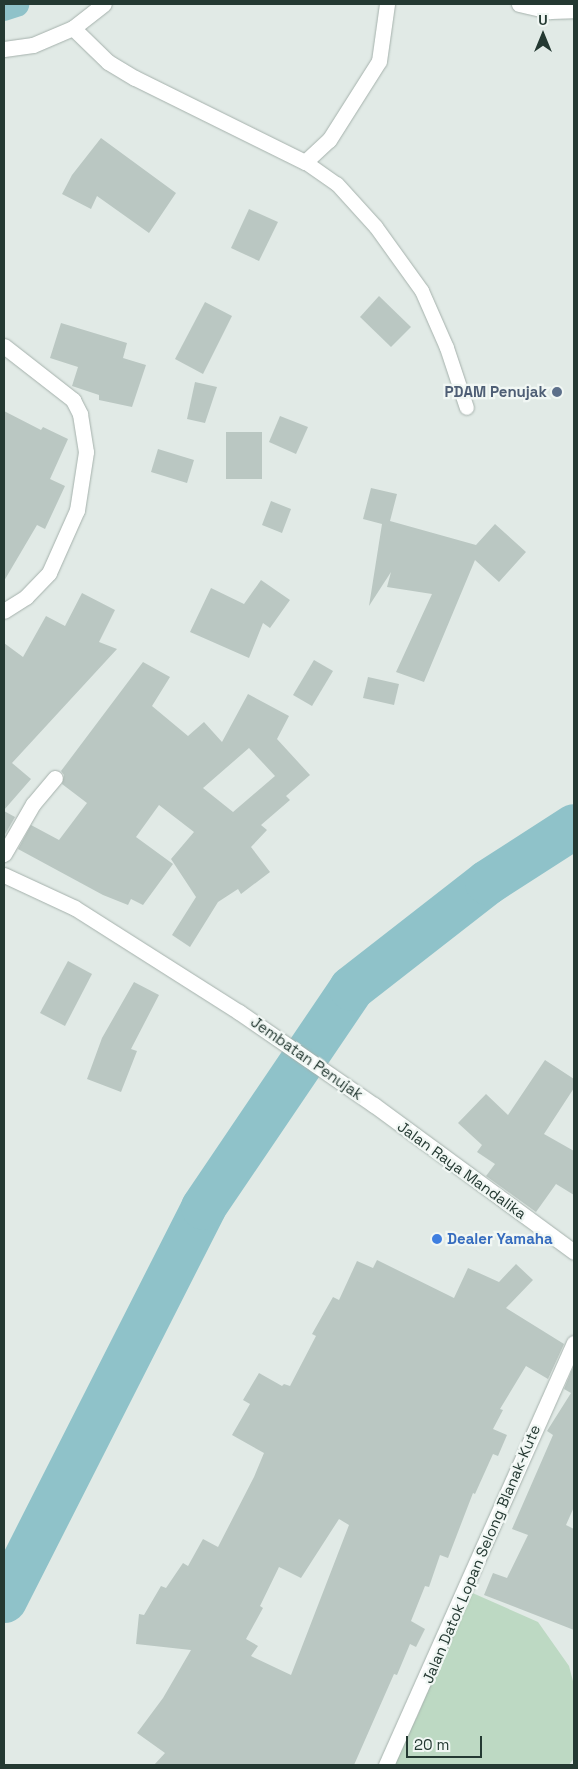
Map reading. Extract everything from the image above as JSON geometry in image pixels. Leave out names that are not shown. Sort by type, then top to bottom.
[{"type":"street","points":[[4,49],[33,45],[74,28],[104,4]]},
{"type":"street","points":[[74,28],[108,62],[135,78],[305,162],[329,140],[378,61],[387,4]]},
{"type":"street","points":[[519,4],[550,11],[574,10]]},
{"type":"street","points":[[4,346],[73,400],[80,414],[86,452],[77,510],[49,573],[26,597],[4,611]]},
{"type":"street","points":[[4,854],[33,804],[55,778]]},
{"type":"street","name":"Jembatan Penujak","points":[[4,876],[75,908],[239,1012],[374,1105]]},
{"type":"street","name":"Jalan Raya Mandalika","points":[[374,1105],[574,1252]]},
{"type":"street","name":"Jalan Datok Lopan Selong Blanak-Kute","points":[[386,1765],[574,1342]]},
{"type":"lane","points":[[305,162],[337,184],[376,227],[422,291],[447,348],[467,408]]},
{"type":"green space","points":[[468,1591],[538,1622],[569,1666],[574,1685],[574,1758],[569,1765],[391,1765],[418,1715]]},
{"type":"building","points":[[101,138],[176,193],[149,233],[97,196],[91,209],[62,194],[72,175]]},
{"type":"building","points":[[249,209],[278,222],[259,261],[231,248]]},
{"type":"building","points":[[379,296],[411,327],[391,347],[360,317]]},
{"type":"building","points":[[205,302],[232,316],[203,374],[175,359]]},
{"type":"building","points":[[61,323],[127,343],[123,358],[146,365],[132,407],[99,400],[99,395],[72,386],[78,367],[50,358]]},
{"type":"building","points":[[195,382],[217,387],[205,423],[187,419]]},
{"type":"building","points":[[4,411],[41,430],[43,427],[68,439],[50,479],[65,486],[45,529],[37,525],[4,581]]},
{"type":"building","points":[[280,416],[308,427],[296,454],[269,442]]},
{"type":"building","points":[[226,432],[262,432],[262,479],[226,479]]},
{"type":"building","points":[[158,449],[194,460],[187,483],[151,472]]},
{"type":"building","points":[[371,488],[397,494],[390,521],[476,545],[495,524],[526,552],[499,582],[475,560],[424,682],[396,672],[432,594],[387,587],[391,572],[369,606],[382,524],[363,519]]},
{"type":"building","points":[[271,501],[291,509],[282,533],[262,525]]},
{"type":"building","points":[[261,580],[290,600],[270,628],[263,623],[249,658],[190,632],[211,588],[244,604]]},
{"type":"building","points":[[82,593],[115,610],[99,642],[117,649],[12,763],[31,779],[4,810],[4,643],[23,657],[46,616],[65,626]]},
{"type":"building","points":[[314,660],[333,671],[312,706],[293,695]]},
{"type":"building","points":[[143,662],[170,677],[152,706],[188,736],[204,722],[222,742],[248,694],[289,716],[277,739],[310,775],[286,796],[290,800],[261,825],[267,830],[251,847],[270,872],[241,894],[238,889],[218,902],[190,947],[172,935],[196,897],[171,859],[194,832],[159,805],[136,837],[173,864],[143,905],[131,899],[128,905],[103,895],[18,849],[31,825],[59,840],[87,803],[62,784],[64,775],[61,771]],"holes":[[[249,748],[275,776],[233,812],[203,788]]]},
{"type":"building","points":[[368,677],[399,684],[394,705],[363,698]]},
{"type":"building","points":[[4,811],[15,817],[4,836]]},
{"type":"building","points":[[68,961],[92,974],[65,1026],[40,1013]]},
{"type":"building","points":[[134,982],[159,995],[131,1049],[137,1051],[121,1092],[87,1079],[102,1038]]},
{"type":"building","points":[[545,1060],[574,1079],[574,1088],[544,1134],[574,1151],[574,1195],[556,1184],[536,1212],[486,1176],[495,1164],[477,1152],[482,1145],[458,1123],[486,1094],[508,1115]]},
{"type":"building","points":[[377,1260],[454,1298],[468,1268],[499,1282],[516,1264],[533,1280],[506,1308],[564,1344],[548,1379],[526,1366],[500,1409],[503,1410],[493,1429],[507,1435],[498,1456],[493,1454],[475,1494],[473,1493],[448,1558],[440,1555],[429,1587],[425,1586],[411,1621],[425,1629],[416,1647],[410,1644],[397,1675],[394,1674],[354,1765],[154,1765],[165,1753],[137,1733],[163,1698],[191,1650],[136,1644],[139,1614],[144,1615],[161,1586],[166,1588],[183,1563],[188,1566],[203,1539],[218,1547],[254,1477],[264,1453],[232,1435],[250,1404],[243,1400],[259,1373],[282,1386],[284,1384],[290,1386],[316,1336],[312,1334],[333,1297],[339,1300],[357,1261],[373,1268]],"holes":[[[339,1519],[349,1525],[291,1675],[251,1656],[258,1646],[246,1639],[263,1608],[260,1606],[279,1567],[301,1578]]]},
{"type":"building","points":[[574,1365],[574,1507],[566,1525],[574,1529],[574,1630],[484,1595],[493,1573],[507,1578],[528,1535],[512,1529],[553,1435],[547,1431],[571,1393],[564,1389]]},
{"type":"waterway","points":[[4,8],[16,4]]},
{"type":"waterway","points":[[4,1600],[203,1207],[351,988],[487,882],[574,826]]},
{"type":"place","name":"PDAM Penujak","points":[[557,392]]},
{"type":"place","name":"Dealer Yamaha","points":[[437,1239]]}]
